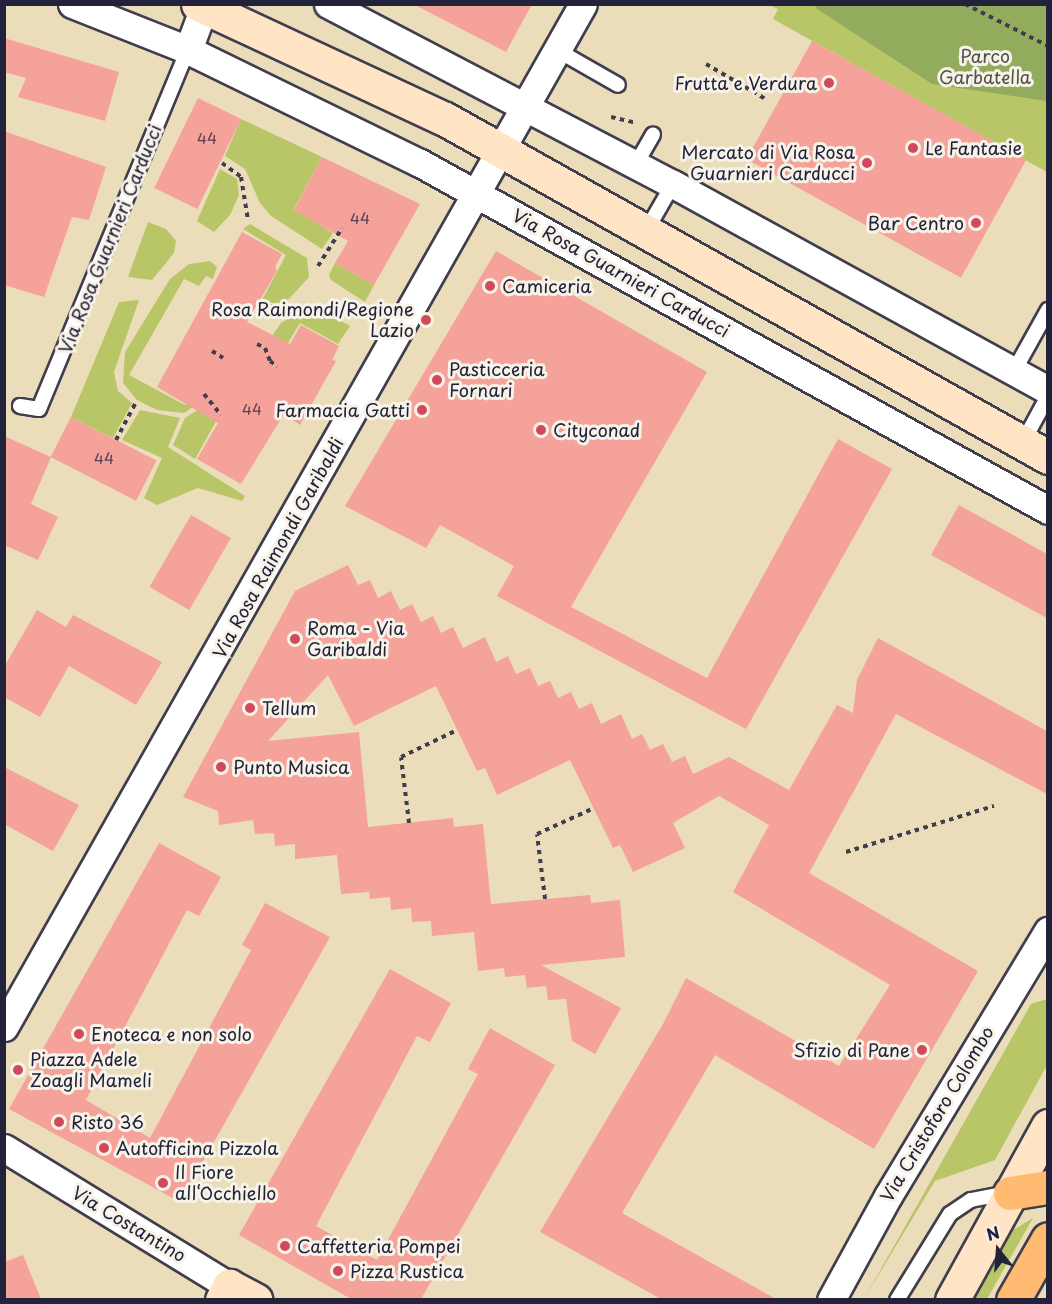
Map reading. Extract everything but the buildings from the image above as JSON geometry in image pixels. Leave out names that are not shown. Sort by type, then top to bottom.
[{"type":"main road","points":[[1010,1193],[1047,1186]]},
{"type":"main road","points":[[1013,1299],[1047,1239]]},
{"type":"street","name":"Via Rosa Guarnieri Carducci","points":[[72,4],[188,50],[475,193],[1047,510]]},
{"type":"street","points":[[328,4],[636,164],[1047,390]]},
{"type":"street","name":"Via Rosa Raimondi Garibaldi","points":[[4,1027],[583,4]]},
{"type":"street","name":"Via Rosa Guarnieri Carducci","points":[[188,50],[201,6],[238,12],[500,149],[1035,449]]},
{"type":"street","name":"Via Cristoforo Colombo","points":[[831,1299],[888,1196],[1047,931]]},
{"type":"street","points":[[952,1299],[1047,1126]]},
{"type":"street","name":"Via Costantino","points":[[4,1148],[235,1295]]},
{"type":"lane","name":"Via Rosa Guarnieri Carducci","points":[[20,406],[39,409],[188,50]]},
{"type":"lane","points":[[557,50],[618,85]]},
{"type":"lane","points":[[636,164],[652,134]]},
{"type":"lane","points":[[646,231],[673,184]]},
{"type":"lane","points":[[1014,371],[1047,310]]},
{"type":"lane","name":"Via Rosa Guarnieri Carducci","points":[[1035,449],[1047,396]]},
{"type":"lane","points":[[897,1299],[950,1214],[971,1200],[1010,1193]]},
{"type":"path","points":[[965,4],[1047,46]]},
{"type":"path","points":[[706,64],[767,100]]},
{"type":"path","points":[[222,163],[241,177],[248,219]]},
{"type":"path","points":[[318,266],[342,228]]},
{"type":"path","points":[[259,303],[280,309]]},
{"type":"path","points":[[257,344],[265,348],[270,362],[277,366]]},
{"type":"path","points":[[212,351],[223,358]]},
{"type":"path","points":[[204,394],[221,414]]},
{"type":"path","points":[[116,440],[136,402]]},
{"type":"path","points":[[409,823],[401,758],[457,730]]},
{"type":"path","points":[[846,852],[994,806]]},
{"type":"path","points":[[545,899],[537,834],[594,808]]},
{"type":"green space","name":"Parco Garbatella","points":[[769,5],[1047,5],[1047,172],[773,19],[778,9]]},
{"type":"green space","points":[[815,5],[1047,5],[1047,101],[932,84],[817,9]]},
{"type":"green space","points":[[241,119],[322,157],[294,209],[333,233],[322,249],[271,216],[260,203],[245,169],[225,156]]},
{"type":"green space","points":[[220,169],[237,179],[239,195],[230,215],[214,232],[197,221]]},
{"type":"green space","points":[[148,222],[166,229],[176,241],[174,253],[152,280],[128,277]]},
{"type":"green space","points":[[250,224],[307,258],[309,277],[289,299],[276,304],[262,300],[286,255],[243,229]]},
{"type":"green space","points":[[210,261],[217,267],[213,279],[206,276],[199,286],[184,279],[129,375],[185,405],[203,378],[197,403],[190,409],[184,413],[157,410],[137,400],[123,383],[125,352],[170,279],[189,264]]},
{"type":"green space","points":[[335,263],[374,285],[365,302],[331,280],[329,275]]},
{"type":"green space","points":[[139,300],[114,372],[118,391],[132,403],[113,438],[71,417],[119,302]]},
{"type":"green space","points":[[304,310],[321,310],[350,326],[338,344],[300,323],[277,361],[272,336],[281,323]]},
{"type":"green space","points":[[199,409],[219,416],[195,459],[173,445],[185,418]]},
{"type":"green space","points":[[140,410],[180,418],[168,447],[245,496],[242,501],[198,488],[157,505],[144,498],[162,458],[122,440]]},
{"type":"green space","points":[[1047,999],[1047,1065],[995,1160],[935,1181],[864,1299],[1031,1004]]},
{"type":"green space","points":[[1033,1218],[987,1299],[970,1300],[1005,1235]]},
{"type":"place","name":"Frutta e Verdura","points":[[829,83]]},
{"type":"place","name":"Le Fantasie","points":[[913,148]]},
{"type":"place","name":"Mercato di Via Rosa Guarnieri Carducci","points":[[867,163]]},
{"type":"place","name":"Bar Centro","points":[[976,223]]},
{"type":"place","name":"Camiceria","points":[[490,286]]},
{"type":"place","name":"Rosa Raimondi/Regione Lazio","points":[[426,320]]},
{"type":"place","name":"Pasticceria Fornari","points":[[437,380]]},
{"type":"place","name":"Farmacia Gatti","points":[[422,410]]},
{"type":"place","name":"Cityconad","points":[[541,430]]},
{"type":"place","name":"Roma - Via Garibaldi","points":[[295,639]]},
{"type":"place","name":"Tellum","points":[[250,708]]},
{"type":"place","name":"Punto Musica","points":[[221,767]]},
{"type":"place","name":"Enoteca e non solo","points":[[79,1034]]},
{"type":"place","name":"Sfizio di Pane","points":[[922,1050]]},
{"type":"place","name":"Piazza Adele Zoagli Mameli","points":[[18,1070]]},
{"type":"place","name":"Risto 36","points":[[59,1122]]},
{"type":"place","name":"Autofficina Pizzola","points":[[104,1148]]},
{"type":"place","name":"Il Fiore all‘Occhiello","points":[[163,1183]]},
{"type":"place","name":"Caffetteria Pompei","points":[[285,1246]]},
{"type":"place","name":"Pizza Rustica","points":[[338,1271]]}]
